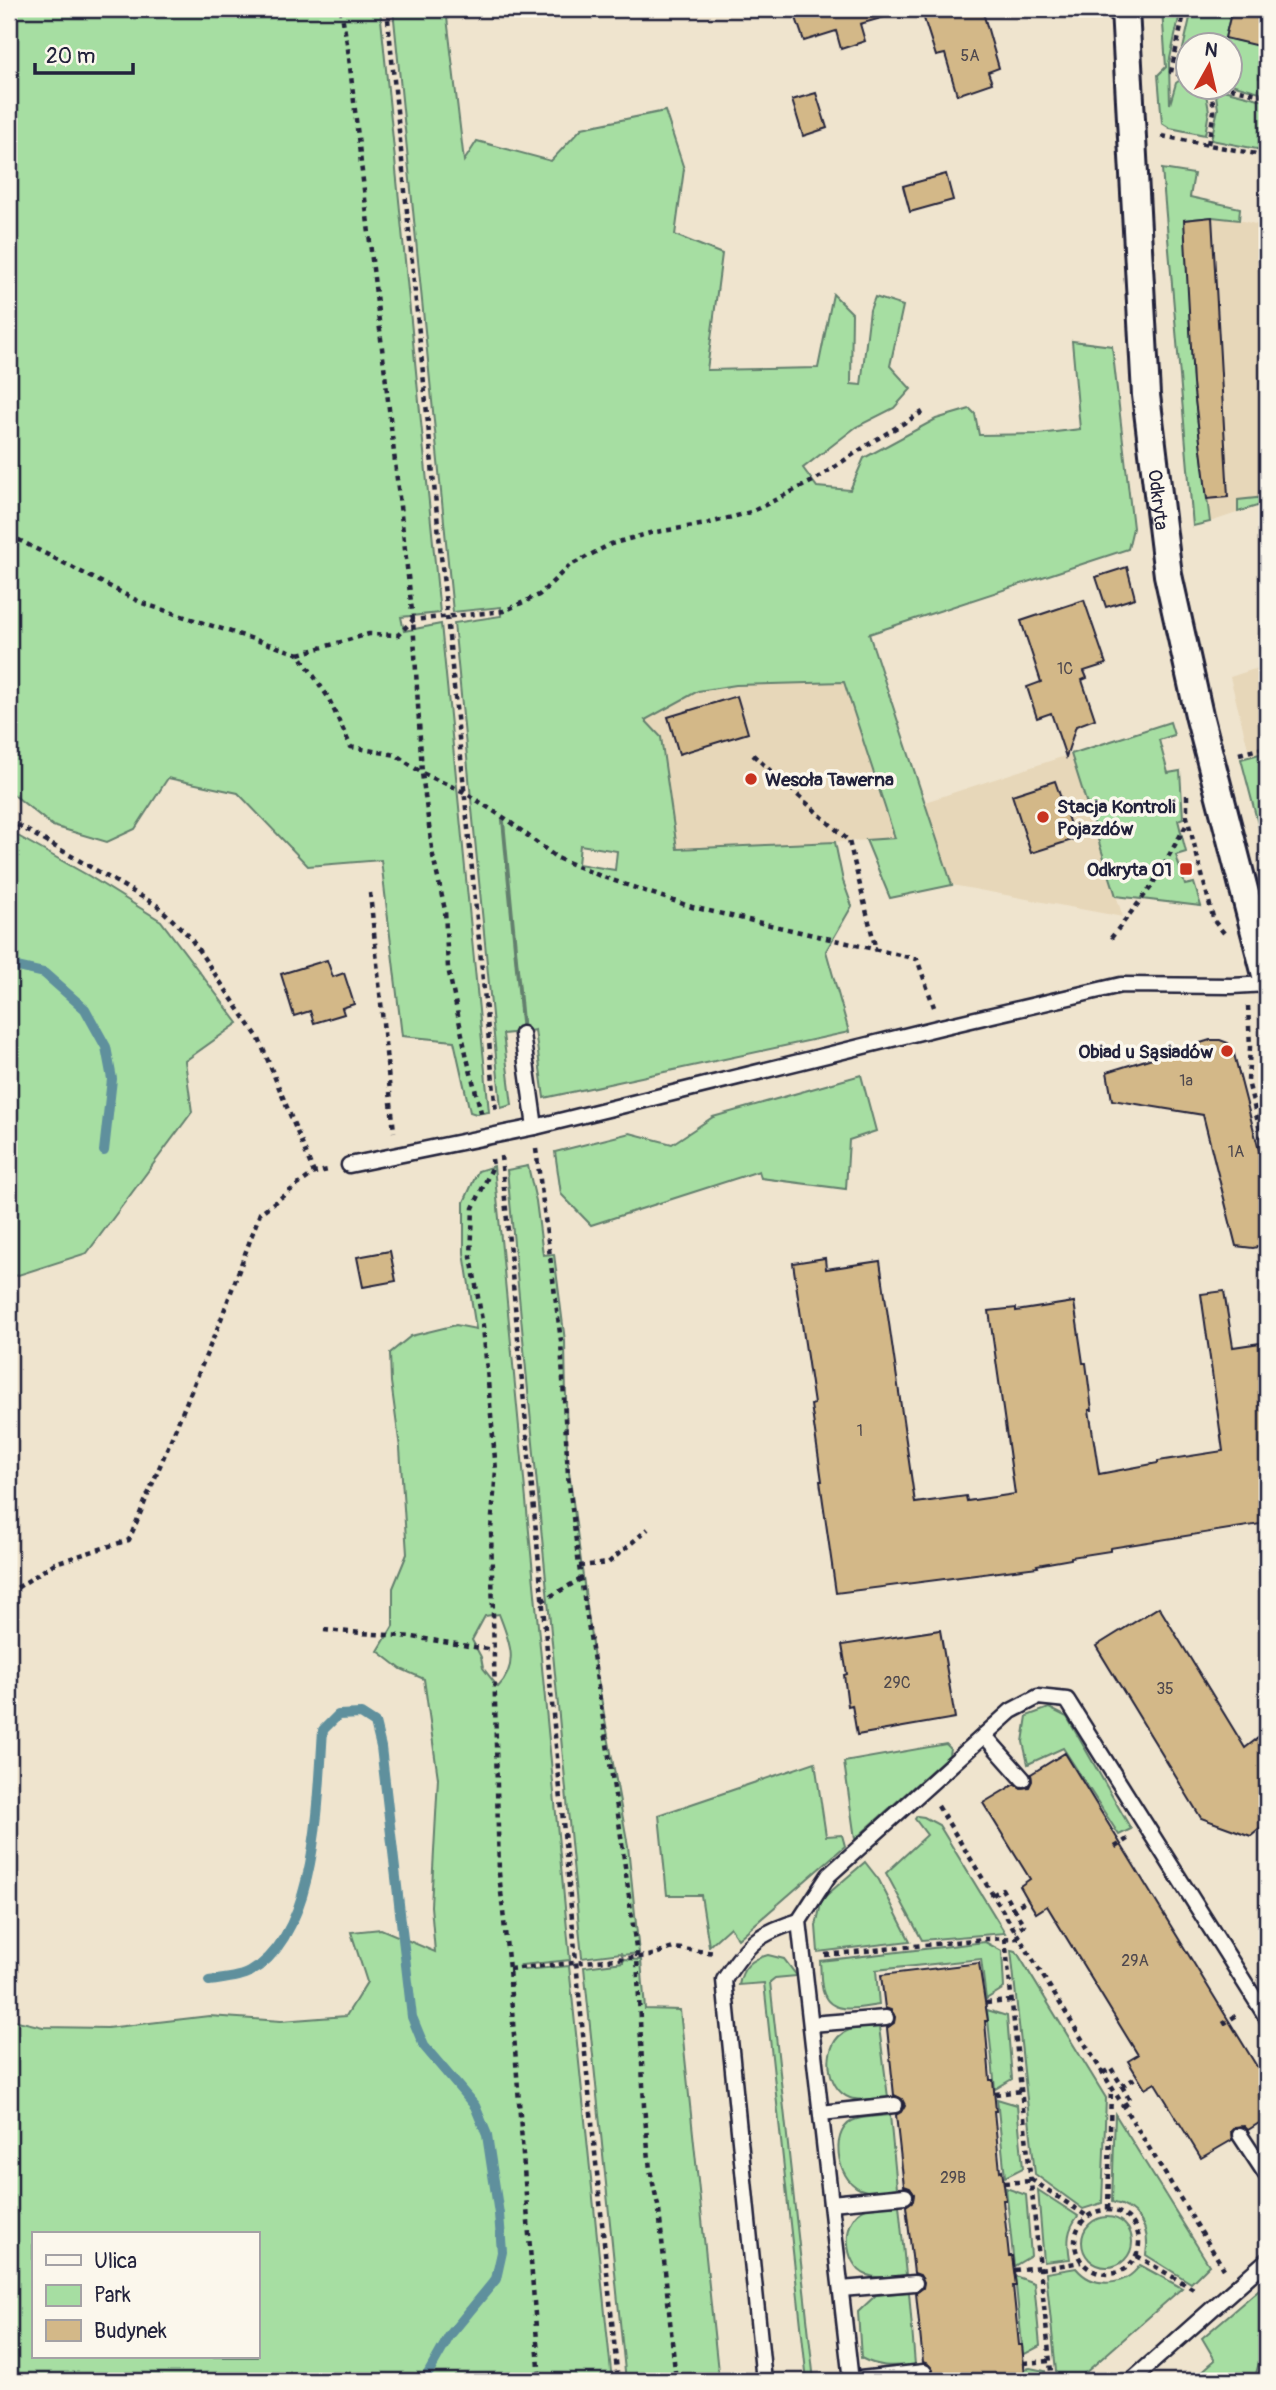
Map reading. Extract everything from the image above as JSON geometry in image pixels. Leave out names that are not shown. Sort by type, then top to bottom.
[{"type":"street","name":"Odkryta","points":[[1125,9],[1146,395],[1168,575],[1193,692],[1267,982]]},
{"type":"lane","points":[[349,1165],[493,1137],[1121,985],[1239,986],[1267,982]]},
{"type":"lane","points":[[522,1034],[535,1127]]},
{"type":"lane","points":[[924,2372],[851,2381],[799,1921],[829,1875],[1011,1711],[1038,1697],[1067,1700],[1267,2018]]},
{"type":"lane","points":[[984,1735],[1023,1779]]},
{"type":"lane","points":[[764,2381],[724,1980],[741,1953],[772,1929],[799,1921]]},
{"type":"lane","points":[[811,2024],[886,2018]]},
{"type":"lane","points":[[821,2113],[895,2105]]},
{"type":"lane","points":[[1240,2135],[1267,2176]]},
{"type":"lane","points":[[831,2203],[905,2196]]},
{"type":"lane","points":[[1130,2381],[1267,2260]]},
{"type":"lane","points":[[841,2289],[915,2283]]},
{"type":"path","points":[[341,9],[348,49],[413,620],[422,773],[433,856],[445,910],[448,968],[467,1058],[493,1137],[493,1166],[473,1208],[471,1257],[483,1326],[496,1470],[491,1530],[499,1873],[509,1969],[540,2381]]},
{"type":"path","points":[[387,9],[464,792],[493,1137],[542,1601],[618,2381]]},
{"type":"path","points":[[1180,32],[1185,9]]},
{"type":"path","points":[[1267,69],[1267,77]]},
{"type":"path","points":[[1244,91],[1267,96]]},
{"type":"path","points":[[1208,144],[1214,111],[1213,102]]},
{"type":"path","points":[[1156,142],[1156,135],[1267,156]]},
{"type":"path","points":[[9,535],[142,603],[299,654],[369,634],[398,635],[413,620],[504,611],[539,595],[569,566],[611,544],[751,512],[813,481],[926,410]]},
{"type":"path","points":[[299,654],[328,697],[351,747],[396,755],[422,773],[464,792],[506,819],[557,858],[603,877],[692,907],[917,959],[941,1027]]},
{"type":"path","points":[[1235,755],[1267,747]]},
{"type":"path","points":[[753,755],[849,841],[876,950]]},
{"type":"path","points":[[9,820],[158,906],[189,936],[258,1039],[314,1173]]},
{"type":"path","points":[[1111,938],[1151,887],[1188,821]]},
{"type":"path","points":[[370,893],[394,1131]]},
{"type":"path","points":[[1250,1047],[1248,1081],[1267,1160]]},
{"type":"path","points":[[535,1127],[536,1154],[561,1341],[568,1476],[579,1566],[637,1956],[644,2106],[650,2170],[659,2210],[676,2381]]},
{"type":"path","points":[[9,1593],[55,1563],[129,1540],[220,1322],[260,1213],[314,1173],[349,1165]]},
{"type":"path","points":[[579,1566],[608,1563],[648,1529]]},
{"type":"path","points":[[542,1601],[581,1579]]},
{"type":"path","points":[[324,1630],[412,1637],[493,1650]]},
{"type":"path","points":[[926,1787],[1235,2288]]},
{"type":"path","points":[[993,1895],[1002,1889],[1024,1925],[1015,1931]]},
{"type":"path","points":[[1013,1908],[1028,1900]]},
{"type":"path","points":[[1005,1938],[1052,2381]]},
{"type":"path","points":[[803,1958],[1019,1938]]},
{"type":"path","points":[[509,1969],[649,1956],[679,1948],[739,1957]]},
{"type":"path","points":[[986,2003],[1012,2001]]},
{"type":"path","points":[[1103,2073],[1111,2068],[1122,2086],[1130,2101],[1123,2106]]},
{"type":"path","points":[[1122,2086],[1137,2077]]},
{"type":"path","points":[[1108,2209],[1111,2087]]},
{"type":"path","points":[[995,2094],[1021,2091]]},
{"type":"path","points":[[1004,2183],[1031,2179],[1087,2216]]},
{"type":"path","points":[[1108,2209],[1122,2213],[1137,2228],[1140,2249],[1130,2266],[1111,2275],[1089,2270],[1081,2262],[1074,2248],[1074,2238],[1080,2223],[1087,2216],[1108,2209]]},
{"type":"path","points":[[1137,2256],[1218,2304]]},
{"type":"path","points":[[1014,2270],[1081,2262]]},
{"type":"path","points":[[1024,2363],[1050,2361]]},
{"type":"shaded area","points":[[1212,217],[1267,227],[1267,503],[1210,522],[1193,383],[1184,220]]},
{"type":"shaded area","points":[[1267,665],[1267,858],[1241,759],[1250,756],[1230,677]]},
{"type":"shaded area","points":[[844,681],[895,839],[676,849],[661,737],[644,720],[698,691],[736,685]]},
{"type":"shaded area","points":[[1071,754],[1123,917],[952,885],[925,802]]},
{"type":"green space","points":[[9,9],[380,9],[440,613],[401,617],[404,631],[441,624],[489,1112],[470,1112],[454,1041],[402,1036],[381,860],[308,866],[238,793],[168,778],[135,829],[107,842],[53,826],[9,791]]},
{"type":"green space","points":[[393,9],[446,9],[464,161],[477,141],[551,161],[582,128],[665,111],[684,169],[675,235],[722,254],[707,370],[818,368],[833,294],[852,313],[851,384],[861,385],[870,310],[875,297],[903,306],[890,366],[911,389],[894,408],[856,427],[803,468],[817,487],[850,490],[864,458],[936,419],[970,409],[975,414],[979,435],[1039,434],[1080,429],[1072,341],[1112,346],[1133,528],[1128,549],[869,634],[952,885],[890,898],[866,840],[895,838],[844,682],[736,685],[698,691],[645,720],[661,737],[677,849],[835,842],[843,881],[852,906],[826,951],[849,1032],[544,1098],[535,1030],[524,1032],[502,820],[522,1032],[503,1034],[512,1105],[501,1108],[454,623],[501,616],[501,607],[453,612]],"holes":[[[580,845],[617,851],[615,870],[578,864]]]},
{"type":"green space","points":[[1162,9],[1181,9],[1169,63],[1170,104],[1174,90],[1174,102],[1207,102],[1209,111],[1205,135],[1170,128],[1162,123],[1158,75],[1166,67]]},
{"type":"green space","points":[[1192,9],[1232,9],[1226,32],[1187,32]]},
{"type":"green space","points":[[1244,42],[1267,47],[1259,78],[1267,81],[1267,94],[1244,88]]},
{"type":"green space","points":[[1244,95],[1267,101],[1267,151],[1211,140],[1217,102],[1244,102]]},
{"type":"green space","points":[[1162,169],[1194,174],[1190,197],[1240,208],[1239,220],[1212,217],[1185,220],[1193,383],[1210,522],[1193,526]]},
{"type":"green space","points":[[1267,491],[1267,503],[1238,512],[1238,500],[1265,497]]},
{"type":"green space","points":[[1170,722],[1174,735],[1159,740],[1168,773],[1180,771],[1183,818],[1178,820],[1186,852],[1176,855],[1185,885],[1194,883],[1201,906],[1116,896],[1071,754]]},
{"type":"green space","points":[[1267,752],[1267,858],[1241,759]]},
{"type":"green space","points":[[9,831],[161,921],[238,1023],[185,1061],[192,1112],[87,1253],[9,1278]]},
{"type":"green space","points":[[861,1075],[876,1131],[849,1140],[846,1189],[761,1178],[759,1171],[591,1225],[561,1194],[555,1152],[630,1133],[672,1144],[713,1117]]},
{"type":"green space","points":[[494,1166],[570,1960],[521,1965],[524,1970],[569,1966],[612,2381],[9,2381],[9,2019],[43,2027],[107,2028],[209,2016],[281,2021],[346,2016],[367,1982],[351,1932],[381,1929],[435,1952],[431,1906],[438,1778],[424,1679],[401,1669],[378,1651],[393,1626],[393,1588],[407,1554],[390,1353],[411,1336],[456,1325],[476,1329],[464,1253],[464,1202],[478,1171]],"holes":[[[499,1614],[509,1642],[509,1670],[498,1687],[483,1668],[481,1657],[472,1640],[485,1616]]]},
{"type":"green space","points":[[528,1166],[543,1255],[554,1254],[565,1341],[567,1457],[594,1659],[628,1846],[639,1953],[582,1958],[507,1170]]},
{"type":"green space","points":[[1049,1708],[1067,1717],[1131,1829],[1119,1835],[1063,1748],[1028,1764],[1023,1742],[1027,1716]]},
{"type":"green space","points":[[946,1744],[950,1748],[949,1755],[855,1839],[844,1762]]},
{"type":"green space","points":[[815,1762],[826,1836],[842,1835],[845,1846],[738,1939],[730,1927],[709,1946],[701,1895],[667,1895],[659,1815]]},
{"type":"green space","points":[[917,1816],[939,1825],[1005,1933],[922,1940],[886,1873],[927,1835],[915,1819]]},
{"type":"green space","points":[[865,1862],[879,1880],[910,1941],[818,1952],[816,1926],[822,1899]]},
{"type":"green space","points":[[985,1942],[1002,1951],[1004,1988],[986,1999],[981,1959],[876,1970],[879,2005],[840,2008],[828,2001],[823,1990],[820,1961]]},
{"type":"green space","points":[[1011,1950],[1016,1951],[1106,2098],[1102,2203],[1083,2209],[1035,2174]]},
{"type":"green space","points":[[768,1955],[784,1959],[797,1976],[775,1978],[770,1982],[814,2381],[807,2381],[764,1983],[739,1985],[748,1965]]},
{"type":"green space","points":[[623,1959],[641,1960],[645,2009],[680,2010],[719,2381],[626,2381],[584,1967],[623,1962]]},
{"type":"green space","points":[[987,2010],[1007,2016],[1012,2079],[995,2089]]},
{"type":"green space","points":[[879,2027],[888,2097],[864,2100],[850,2098],[835,2085],[831,2076],[829,2065],[833,2045],[847,2031]]},
{"type":"green space","points":[[997,2099],[1017,2105],[1023,2168],[1005,2177]]},
{"type":"green space","points":[[1115,2114],[1209,2265],[1191,2283],[1146,2255],[1146,2236],[1141,2221],[1129,2209],[1112,2202]]},
{"type":"green space","points":[[890,2115],[897,2188],[874,2191],[860,2189],[845,2175],[841,2165],[839,2142],[842,2132],[848,2124],[857,2119]]},
{"type":"green space","points":[[1006,2188],[1026,2195],[1031,2256],[1014,2266]]},
{"type":"green space","points":[[1038,2190],[1078,2216],[1069,2236],[1070,2259],[1044,2262]]},
{"type":"green space","points":[[899,2205],[906,2275],[867,2275],[859,2270],[849,2252],[852,2221],[866,2208]]},
{"type":"green space","points":[[1107,2217],[1125,2224],[1132,2242],[1125,2260],[1107,2267],[1089,2260],[1082,2242],[1089,2224]]},
{"type":"green space","points":[[1140,2265],[1182,2288],[1076,2381],[1057,2381],[1046,2273],[1076,2268],[1091,2279],[1109,2283],[1126,2278]]},
{"type":"green space","points":[[1015,2276],[1034,2283],[1040,2346],[1023,2355]]},
{"type":"green space","points":[[1264,2285],[1267,2287],[1267,2333],[1254,2381],[1191,2381],[1215,2360],[1202,2338]]},
{"type":"green space","points":[[909,2292],[915,2365],[881,2365],[861,2358],[858,2312],[876,2295]]},
{"type":"green space","points":[[1023,2369],[1045,2371],[1046,2381],[1024,2381]]},
{"type":"building","points":[[793,9],[887,9],[888,16],[860,24],[865,41],[841,49],[836,31],[804,41]]},
{"type":"building","points":[[921,9],[982,9],[999,68],[988,72],[992,83],[957,95],[945,54],[936,56]]},
{"type":"building","points":[[1232,9],[1267,9],[1267,48],[1244,43],[1244,32],[1226,32]]},
{"type":"building","points":[[816,93],[827,128],[803,136],[792,100]]},
{"type":"building","points":[[946,174],[953,200],[910,212],[903,186]]},
{"type":"building","points":[[1212,217],[1228,497],[1207,499],[1193,383],[1184,220]]},
{"type":"building","points":[[1127,567],[1135,598],[1106,607],[1096,577]]},
{"type":"building","points":[[1084,600],[1106,664],[1084,671],[1087,678],[1082,680],[1095,719],[1076,726],[1066,757],[1051,713],[1037,718],[1027,687],[1041,682],[1021,621]]},
{"type":"building","points":[[737,696],[748,733],[679,754],[668,717]]},
{"type":"building","name":"Stacja Kontroli Pojazdów","points":[[1055,781],[1075,839],[1031,853],[1012,795]]},
{"type":"building","points":[[327,960],[333,977],[344,973],[354,1004],[342,1008],[344,1014],[314,1023],[310,1011],[294,1016],[281,974]]},
{"type":"building","points":[[1210,1040],[1228,1043],[1234,1054],[1267,1181],[1267,1245],[1253,1248],[1236,1246],[1203,1115],[1112,1100],[1107,1072]]},
{"type":"building","points":[[390,1251],[396,1281],[363,1287],[357,1257]]},
{"type":"building","points":[[825,1258],[826,1269],[880,1261],[915,1503],[966,1496],[967,1501],[1015,1494],[989,1311],[1016,1308],[1016,1311],[1074,1302],[1083,1363],[1086,1363],[1092,1410],[1089,1410],[1099,1474],[1223,1451],[1201,1294],[1224,1291],[1233,1347],[1267,1342],[1267,1523],[1110,1548],[1110,1551],[1071,1557],[1037,1565],[1038,1567],[836,1593],[811,1405],[814,1404],[793,1263]]},
{"type":"building","points":[[1159,1607],[1245,1748],[1267,1731],[1267,1823],[1251,1836],[1201,1818],[1096,1646]]},
{"type":"building","points":[[940,1630],[955,1718],[857,1735],[852,1705],[848,1706],[844,1675],[847,1674],[842,1645]]},
{"type":"building","points":[[1065,1753],[1267,2083],[1267,2118],[1248,2130],[1244,2126],[1235,2127],[1231,2131],[1232,2140],[1201,2158],[1155,2083],[1145,2089],[1128,2061],[1138,2055],[1047,1906],[1036,1913],[1028,1900],[1020,1886],[1030,1879],[983,1803],[1015,1784],[1021,1788],[1029,1787],[1031,1774]]},
{"type":"building","points":[[979,1963],[988,2021],[985,2021],[990,2080],[993,2080],[1000,2171],[1002,2170],[1006,2200],[1003,2200],[1009,2256],[1012,2256],[1016,2286],[1013,2286],[1025,2376],[1023,2381],[926,2381],[932,2376],[933,2370],[923,2362],[916,2293],[923,2288],[924,2282],[920,2275],[914,2273],[906,2206],[913,2201],[914,2194],[910,2188],[904,2186],[896,2115],[905,2105],[902,2099],[894,2095],[887,2028],[894,2023],[895,2017],[891,2010],[885,2008],[881,1975]]},
{"type":"waterway","points":[[9,965],[44,973],[85,1009],[106,1047],[112,1079],[104,1151]]},
{"type":"waterway","points":[[209,1981],[250,1972],[272,1954],[289,1928],[302,1897],[310,1863],[316,1827],[323,1730],[338,1715],[361,1714],[375,1723],[381,1747],[412,2017],[424,2046],[475,2106],[487,2135],[499,2214],[502,2252],[496,2279],[450,2335],[424,2381]]},
{"type":"place","name":"Wesoła Tawerna","points":[[751,779]]},
{"type":"place","name":"Stacja Kontroli Pojazdów","points":[[1043,817]]},
{"type":"place","name":"Odkryta 01","points":[[1186,869]]},
{"type":"place","name":"Obiad u Sąsiadów","points":[[1227,1051]]}]
